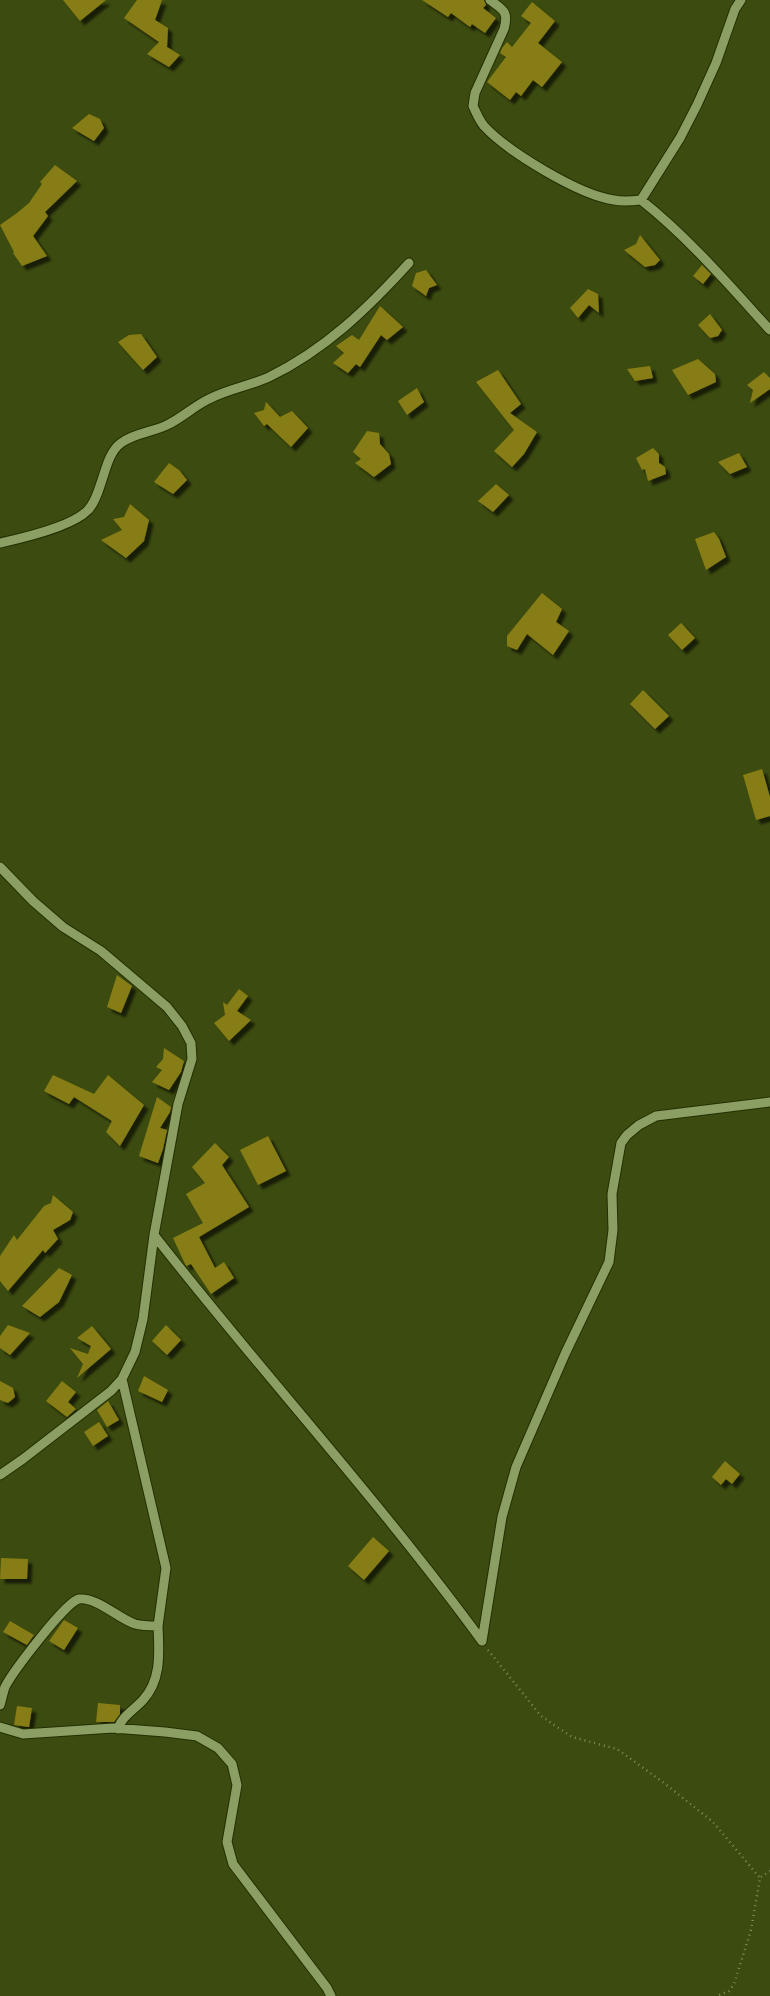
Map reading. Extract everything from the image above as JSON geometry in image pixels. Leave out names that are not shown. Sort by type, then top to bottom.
[{"type":"street","points":[[490,0],[504,11],[507,17],[504,29],[475,93],[472,106],[483,126],[538,168],[578,188],[612,200],[641,200],[721,276],[770,330]]},
{"type":"street","points":[[641,200],[680,138],[697,105],[716,63],[735,9],[741,0]]},
{"type":"street","points":[[0,543],[37,534],[73,520],[88,510],[95,499],[113,452],[122,442],[166,426],[207,400],[270,377],[300,360],[339,332],[368,307],[409,263]]},
{"type":"street","points":[[0,867],[33,902],[63,927],[101,951],[168,1007],[182,1026],[191,1043],[192,1059],[178,1104],[154,1234],[143,1319],[135,1352],[122,1379],[111,1391],[23,1460],[0,1475]]},
{"type":"street","points":[[482,1641],[502,1517],[516,1467],[568,1345],[609,1262],[613,1230],[612,1194],[621,1143],[639,1125],[656,1116],[770,1102]]},
{"type":"street","points":[[154,1234],[208,1304],[435,1577],[482,1641]]},
{"type":"street","points":[[118,1729],[125,1718],[144,1699],[156,1680],[160,1662],[158,1626],[166,1568],[122,1379]]},
{"type":"street","points":[[0,1705],[4,1688],[12,1675],[49,1627],[72,1602],[80,1599],[88,1600],[134,1623],[158,1626]]},
{"type":"street","points":[[0,1726],[23,1734],[118,1729],[197,1736],[218,1748],[232,1764],[237,1785],[227,1842],[233,1864],[327,1988],[330,1996]]},
{"type":"path","points":[[482,1641],[541,1716],[572,1737],[617,1749],[664,1783],[713,1822],[760,1878]]},
{"type":"path","points":[[717,1996],[729,1991],[734,1984],[751,1930],[760,1878],[770,1871]]},
{"type":"building","points":[[63,0],[106,0],[80,21]]},
{"type":"building","points":[[137,0],[162,0],[155,20],[168,28],[167,47],[180,55],[169,67],[147,54],[159,42],[124,18]]},
{"type":"building","points":[[422,0],[484,0],[486,5],[483,8],[496,18],[485,33],[472,24],[470,27],[451,13],[448,17]]},
{"type":"building","points":[[532,2],[555,21],[538,43],[562,62],[542,87],[533,80],[521,96],[516,92],[510,100],[487,82],[506,57],[500,53],[502,48],[507,42],[512,47],[531,23],[521,16]]},
{"type":"building","points":[[89,114],[100,119],[104,128],[94,141],[72,128]]},
{"type":"building","points":[[55,165],[77,181],[45,212],[48,216],[33,236],[47,256],[22,266],[13,253],[0,225],[29,203],[42,184],[40,182]]},
{"type":"building","points":[[640,235],[660,260],[655,265],[645,267],[624,250],[636,244]]},
{"type":"building","points":[[702,265],[711,274],[703,284],[693,276]]},
{"type":"building","points":[[426,270],[437,285],[429,288],[426,296],[412,286],[416,273]]},
{"type":"building","points":[[588,289],[598,294],[599,313],[589,305],[578,318],[570,308]]},
{"type":"building","points":[[380,306],[403,327],[387,340],[381,335],[360,367],[356,364],[348,373],[333,363],[344,353],[336,346],[352,335],[359,340]]},
{"type":"building","points":[[710,314],[722,330],[718,336],[710,338],[698,325]]},
{"type":"building","points":[[141,334],[157,357],[143,370],[118,342],[129,335]]},
{"type":"building","points":[[698,359],[715,374],[716,382],[688,395],[672,370]]},
{"type":"building","points":[[650,366],[653,378],[635,381],[627,369]]},
{"type":"building","points":[[498,370],[521,404],[510,413],[537,432],[524,454],[512,467],[494,451],[514,430],[476,382]]},
{"type":"building","points":[[764,372],[770,378],[770,389],[750,403],[753,390],[747,385]]},
{"type":"building","points":[[417,388],[424,402],[407,415],[398,401]]},
{"type":"building","points":[[266,402],[280,417],[292,411],[308,428],[291,447],[267,424],[264,426],[254,413],[264,410]]},
{"type":"building","points":[[367,431],[379,433],[380,444],[389,454],[391,464],[374,477],[355,463],[361,459],[353,452]]},
{"type":"building","points":[[653,448],[659,454],[659,463],[665,467],[666,474],[648,481],[645,469],[642,470],[636,458]]},
{"type":"building","points":[[739,453],[747,467],[730,474],[718,462]]},
{"type":"building","points":[[169,463],[179,470],[187,480],[173,494],[154,482]]},
{"type":"building","points":[[496,484],[509,495],[493,512],[478,501]]},
{"type":"building","points":[[130,504],[149,520],[144,541],[126,558],[101,540],[122,530],[113,519],[124,517]]},
{"type":"building","points":[[714,532],[726,557],[706,570],[695,539]]},
{"type":"building","points":[[542,593],[562,609],[556,622],[569,631],[553,655],[527,634],[517,650],[507,646],[507,636]]},
{"type":"building","points":[[681,623],[695,638],[682,650],[668,635]]},
{"type":"building","points":[[643,690],[669,716],[655,729],[630,704]]},
{"type":"building","points":[[762,769],[770,797],[770,816],[756,820],[743,775]]},
{"type":"building","points":[[117,975],[132,986],[121,1013],[107,1007]]},
{"type":"building","points":[[239,989],[248,996],[237,1011],[251,1020],[229,1041],[214,1023],[225,1015],[223,1002],[227,1005]]},
{"type":"building","points":[[164,1048],[184,1061],[181,1072],[169,1090],[152,1082],[162,1070],[156,1067],[163,1059]]},
{"type":"building","points":[[53,1075],[94,1094],[108,1075],[144,1105],[120,1146],[106,1132],[112,1121],[74,1097],[69,1104],[44,1091]]},
{"type":"building","points":[[157,1097],[171,1107],[160,1128],[167,1130],[158,1163],[139,1156]]},
{"type":"building","points":[[268,1136],[286,1171],[258,1185],[240,1150]]},
{"type":"building","points":[[215,1143],[229,1157],[222,1165],[249,1207],[199,1237],[215,1268],[224,1262],[234,1278],[211,1294],[191,1264],[186,1266],[173,1238],[203,1223],[186,1194],[205,1183],[192,1167]]},
{"type":"building","points":[[53,1195],[73,1212],[70,1220],[53,1230],[58,1239],[45,1253],[43,1250],[8,1291],[0,1281],[0,1256],[14,1235],[17,1240],[44,1206],[51,1203]]},
{"type":"building","points":[[59,1268],[72,1275],[59,1302],[40,1317],[22,1306]]},
{"type":"building","points":[[8,1325],[30,1333],[10,1355],[0,1348],[0,1336]]},
{"type":"building","points":[[166,1325],[181,1340],[167,1355],[152,1341]]},
{"type":"building","points":[[92,1326],[111,1349],[77,1378],[83,1364],[70,1348],[88,1354],[91,1346],[77,1338]]},
{"type":"building","points":[[144,1376],[168,1390],[162,1402],[138,1391]]},
{"type":"building","points":[[0,1381],[13,1388],[15,1397],[8,1403],[0,1400]]},
{"type":"building","points":[[62,1381],[76,1392],[68,1402],[76,1409],[67,1417],[46,1401]]},
{"type":"building","points":[[108,1401],[119,1420],[107,1427],[97,1410]]},
{"type":"building","points":[[99,1422],[108,1436],[93,1446],[84,1432]]},
{"type":"building","points":[[725,1461],[740,1474],[732,1484],[726,1479],[721,1485],[712,1477]]},
{"type":"building","points":[[373,1537],[389,1551],[364,1580],[348,1566]]},
{"type":"building","points":[[1,1558],[28,1559],[27,1579],[0,1579]]},
{"type":"building","points":[[64,1620],[78,1628],[64,1650],[49,1641]]},
{"type":"building","points":[[10,1621],[34,1635],[27,1645],[3,1632]]},
{"type":"building","points":[[98,1703],[120,1705],[120,1714],[114,1722],[96,1722]]},
{"type":"building","points":[[17,1706],[32,1708],[29,1727],[14,1725]]}]
